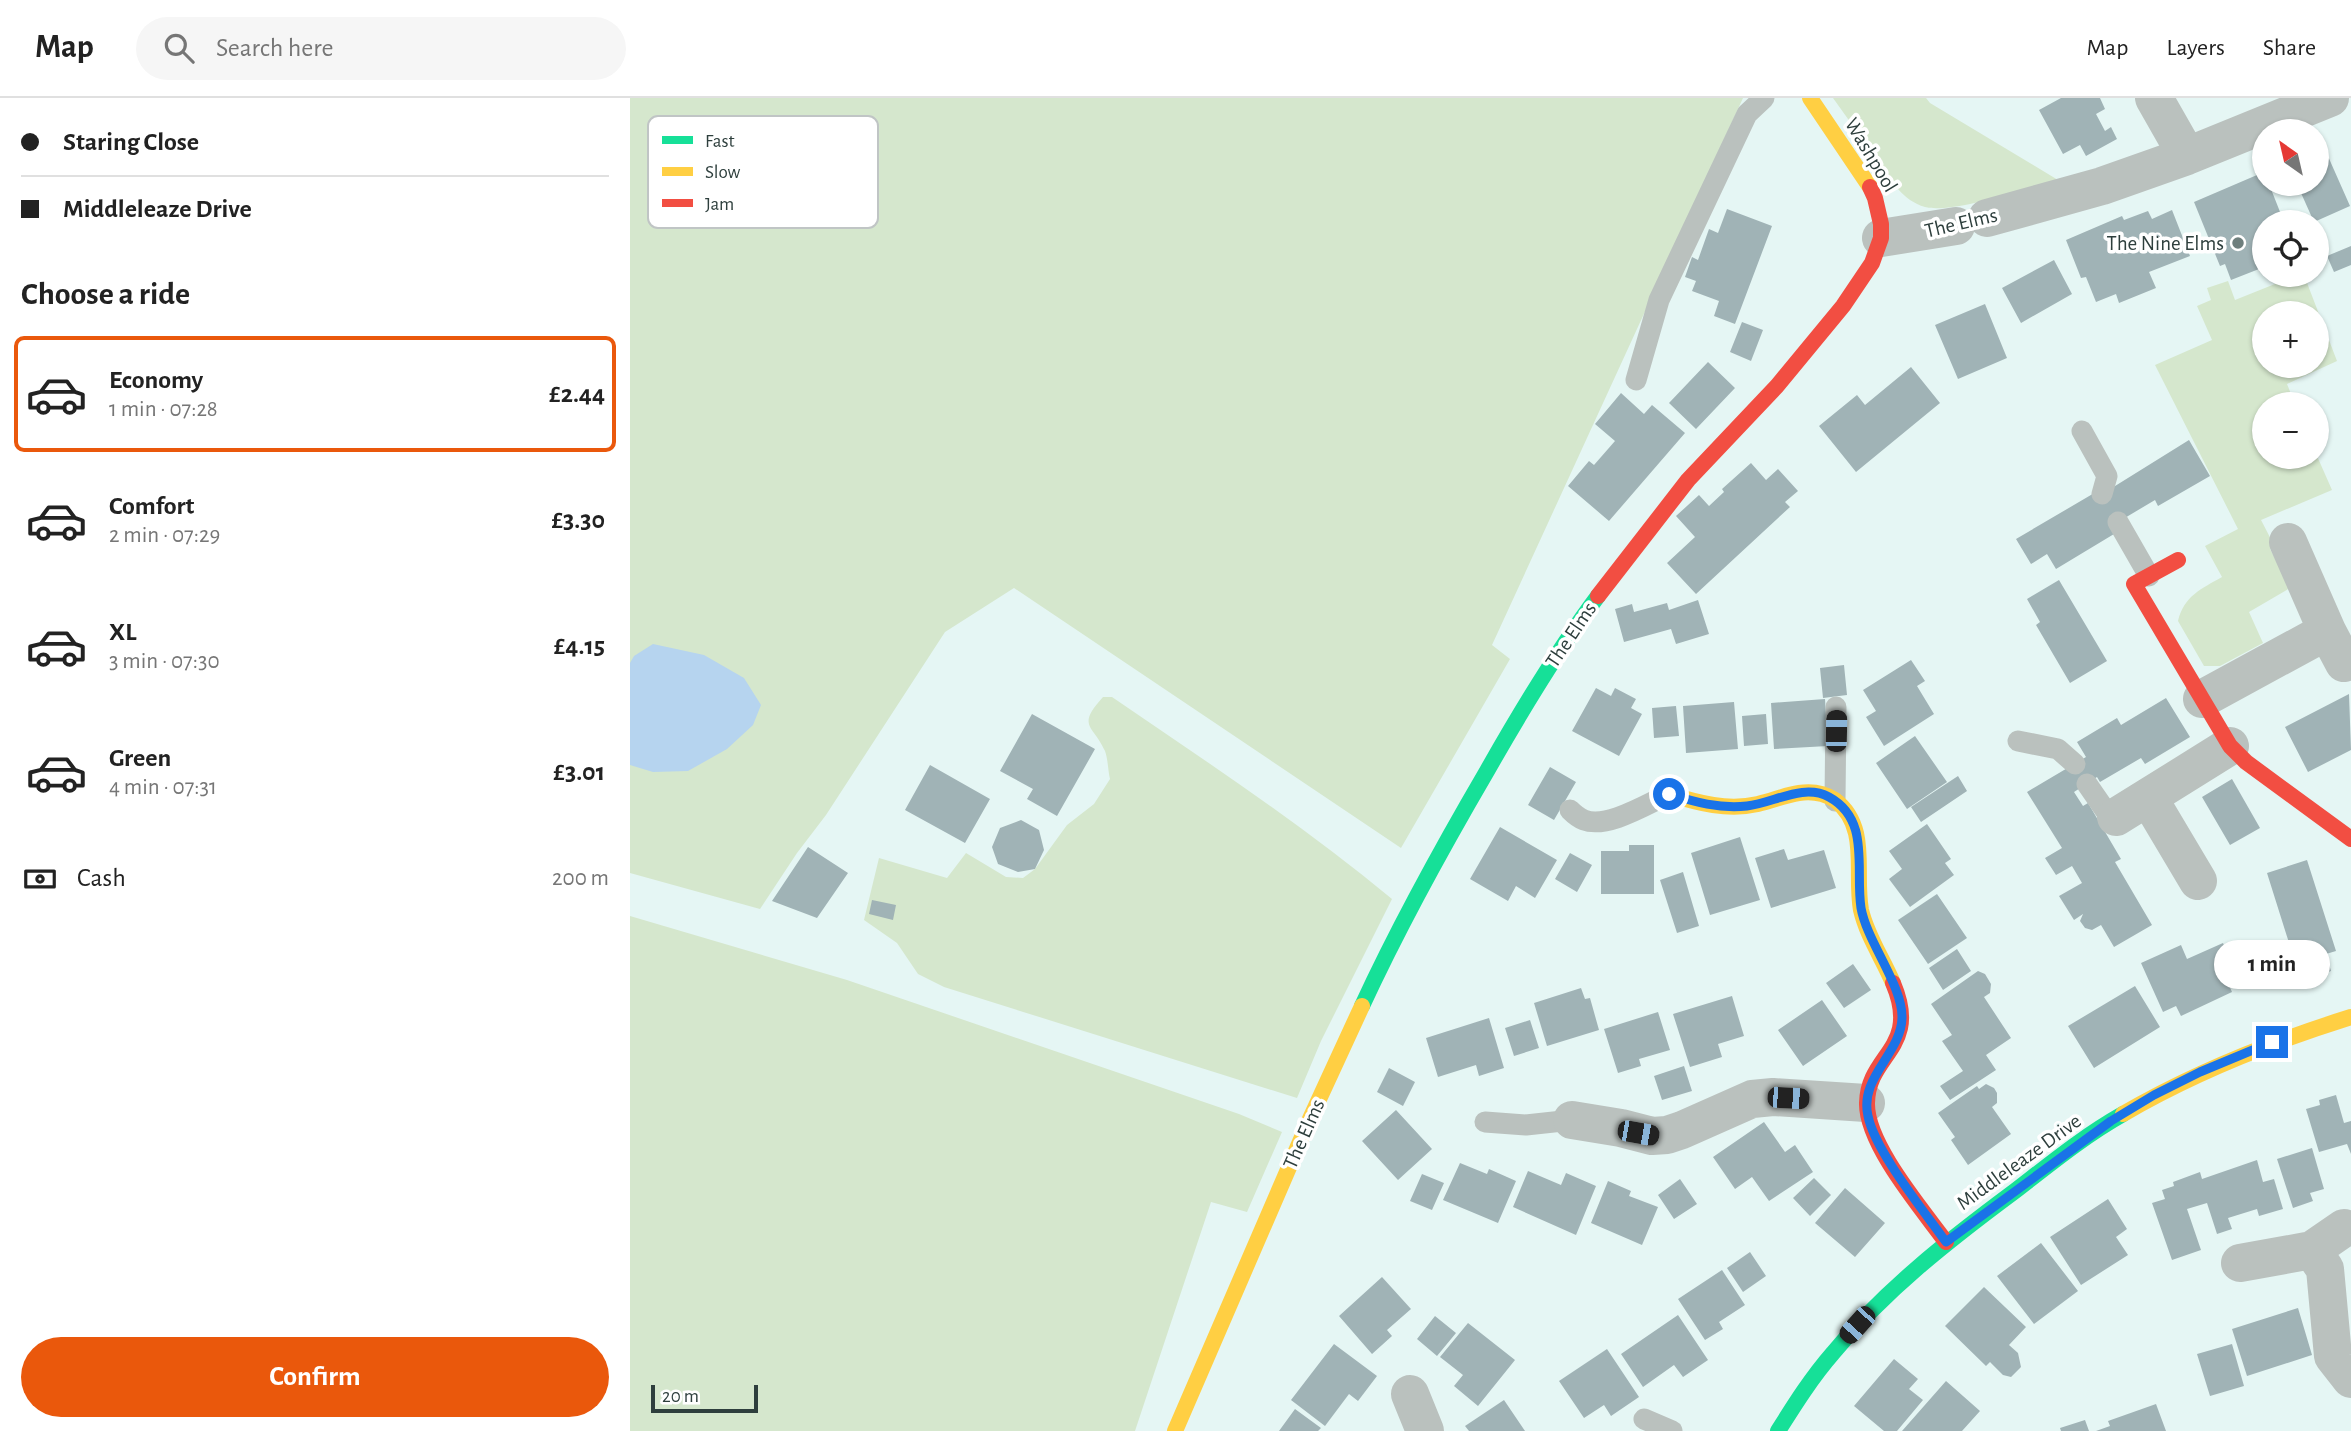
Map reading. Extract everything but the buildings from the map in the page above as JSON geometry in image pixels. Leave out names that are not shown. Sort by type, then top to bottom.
[{"type":"street","name":"Washpool","points":[[1810,98],[1867,181],[1880,212],[1881,238]]},
{"type":"street","points":[[2154,98],[2187,156]]},
{"type":"street","name":"The Elms","points":[[1175,1431],[1366,998],[1443,846],[1508,734],[1579,621],[1617,570],[1688,480],[1777,386],[1843,306],[1872,262],[1881,238],[1972,222],[2102,187],[2330,98]]},
{"type":"street","points":[[2202,699],[2341,651],[2288,542]]},
{"type":"street","points":[[2178,559],[2134,584],[2230,746],[2246,762],[2351,839]]},
{"type":"street","points":[[2116,817],[2230,746]]},
{"type":"street","points":[[1669,794],[1709,806],[1748,806],[1812,791],[1835,801],[1848,811],[1858,838],[1861,910],[1899,999],[1902,1019],[1895,1041],[1867,1091],[1868,1119],[1890,1161],[1946,1242]]},
{"type":"street","points":[[2148,797],[2198,881]]},
{"type":"street","name":"Middleleaze Drive","points":[[1785,1428],[1837,1347],[1884,1296],[1946,1242],[2102,1127],[2154,1095],[2200,1072],[2253,1049],[2351,1017]]},
{"type":"street","points":[[1572,1120],[1652,1136],[1682,1130],[1752,1099],[1773,1097],[1866,1103]]},
{"type":"street","points":[[2240,1263],[2312,1250],[2344,1228]]},
{"type":"street","points":[[2312,1250],[2325,1269],[2333,1356],[2351,1379]]},
{"type":"street","points":[[1410,1394],[1426,1431]]},
{"type":"lane","points":[[1636,380],[1659,300],[1747,114],[1764,98]]},
{"type":"lane","points":[[2082,431],[2107,476],[2102,494]]},
{"type":"lane","points":[[2118,522],[2149,576]]},
{"type":"lane","points":[[1835,801],[1836,707]]},
{"type":"lane","points":[[2018,741],[2058,749],[2075,764]]},
{"type":"lane","points":[[2087,783],[2105,810],[2116,817]]},
{"type":"lane","points":[[1570,810],[1582,819],[1592,822],[1605,821],[1669,794]]},
{"type":"lane","points":[[1485,1122],[1526,1125],[1572,1120]]},
{"type":"lane","points":[[1644,1419],[1672,1431]]},
{"type":"green space","points":[[630,98],[1743,98],[1492,645],[1510,659],[1401,848],[1014,588],[945,632],[826,815],[760,909],[630,873]]},
{"type":"green space","points":[[1833,98],[1926,98],[1930,103],[2058,180],[1971,204],[1937,208],[1921,206],[1898,189]]},
{"type":"green space","points":[[2228,281],[2235,300],[2267,287],[2309,287],[2314,301],[2252,301],[2252,378],[2300,378],[2287,384],[2290,392],[2252,392],[2252,469],[2323,469],[2332,490],[2261,520],[2275,547],[2270,549],[2290,588],[2249,612],[2263,643],[2220,666],[2204,666],[2178,621],[2189,599],[2222,577],[2205,546],[2238,529],[2155,365],[2212,340],[2197,306],[2211,300],[2207,288]]},
{"type":"green space","points":[[2329,340],[2337,361],[2329,365]]},
{"type":"green space","points":[[1103,697],[1112,697],[1254,795],[1324,845],[1392,899],[1321,1041],[1297,1098],[944,987],[918,974],[897,943],[864,920],[879,858],[947,878],[966,853],[1006,877],[1023,878],[1035,869],[1067,825],[1094,804],[1110,779],[1105,751],[1089,725],[1090,714]]},
{"type":"green space","points":[[630,916],[847,980],[1239,1114],[1282,1132],[1247,1212],[1211,1202],[1135,1431],[630,1431]]},
{"type":"water","points":[[653,644],[704,655],[744,678],[761,705],[753,725],[727,749],[688,771],[653,772],[630,765],[630,663],[634,656]]},
{"type":"traffic: fast","points":[[1362,1006],[1406,917],[1470,800],[1540,682],[1598,596]]},
{"type":"traffic: fast","points":[[1778,1431],[1825,1362],[1896,1287],[1942,1247],[2054,1161],[2123,1114]]},
{"type":"traffic: slow","points":[[1810,98],[1870,187]]},
{"type":"traffic: slow","points":[[1669,794],[1702,803],[1736,807],[1804,792],[1822,794],[1835,800],[1853,823],[1857,837],[1861,910],[1893,983]]},
{"type":"traffic: slow","points":[[1175,1431],[1309,1121],[1362,1006]]},
{"type":"traffic: slow","points":[[2123,1114],[2234,1059],[2351,1017]]},
{"type":"traffic: jam","points":[[1598,596],[1688,480],[1777,386],[1843,306],[1872,263],[1881,238],[1881,224],[1870,187]]},
{"type":"traffic: jam","points":[[2178,560],[2134,584],[2230,746],[2246,762],[2351,839]]},
{"type":"traffic: jam","points":[[1893,983],[1900,1005],[1901,1023],[1897,1037],[1875,1072],[1870,1086],[1867,1103],[1869,1119],[1897,1176],[1946,1242]]},
{"type":"place","name":"The Nine Elms","points":[[2238,243]]},
{"type":"route","points":[[1669,794],[1709,806],[1748,806],[1812,791],[1827,796],[1848,811],[1858,838],[1861,910],[1899,999],[1902,1019],[1895,1041],[1867,1091],[1868,1119],[1890,1161],[1946,1242],[2111,1121],[2200,1072],[2272,1042]]}]
